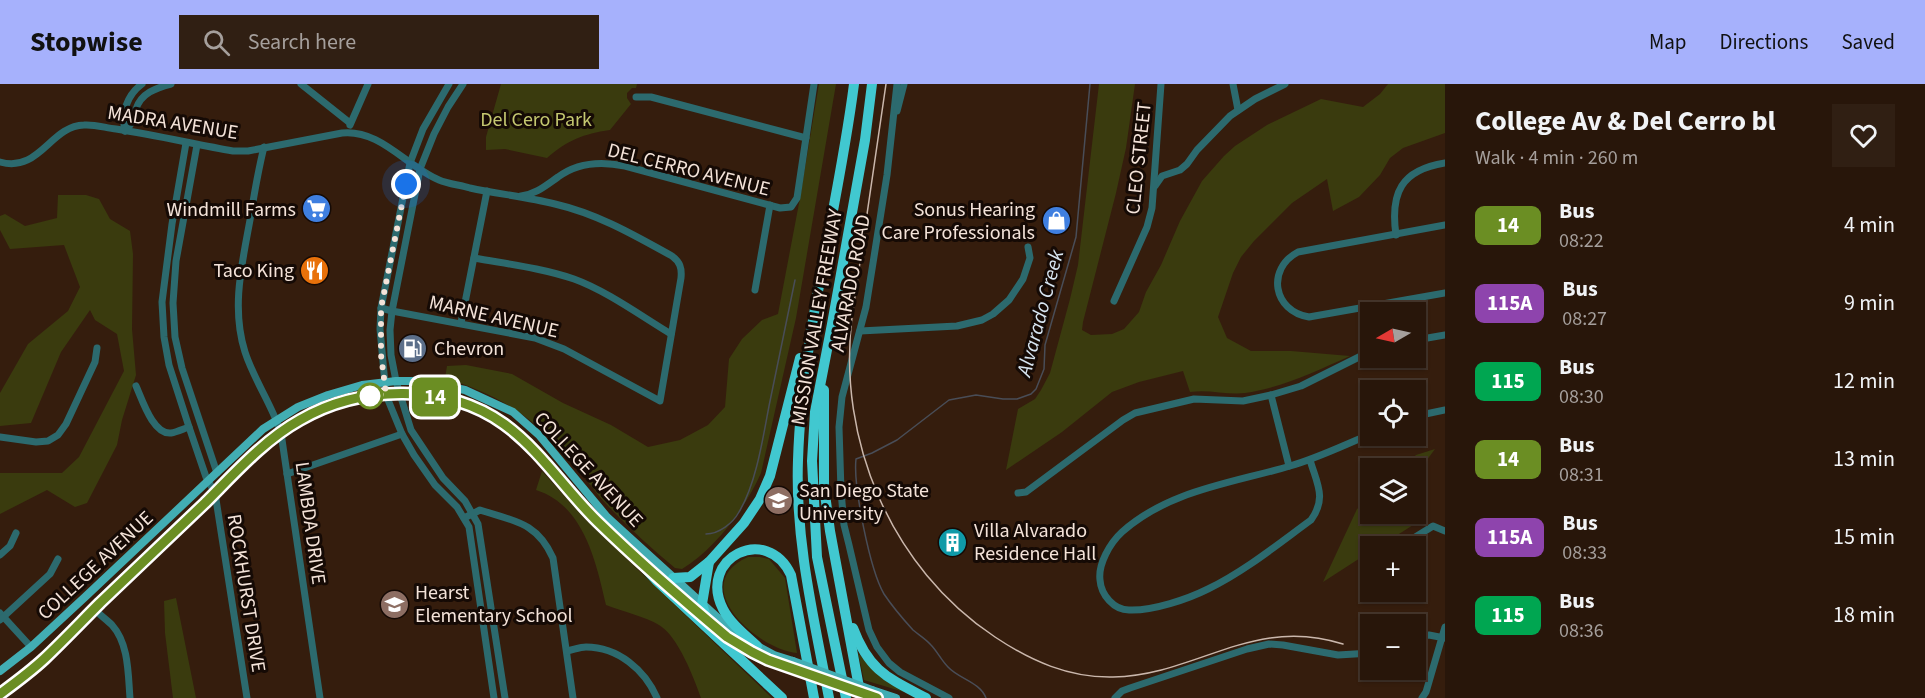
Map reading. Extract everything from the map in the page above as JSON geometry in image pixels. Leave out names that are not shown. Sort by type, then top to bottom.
[{"type":"highway","name":"MISSION VALLEY FREEWAY","points":[[829,698],[803,560],[798,500],[798,462],[802,390],[818,288],[847,136],[854,84]]},
{"type":"highway","name":"MISSION VALLEY FREEWAY","points":[[846,698],[818,565],[814,531],[812,461],[814,412],[865,140],[872,84]]},
{"type":"highway","points":[[673,578],[690,577],[709,562],[744,523],[760,499],[770,476],[818,288]]},
{"type":"highway","points":[[824,364],[824,487],[838,577],[871,696]]},
{"type":"highway","points":[[622,544],[657,581],[782,698]]},
{"type":"highway","points":[[757,646],[726,615],[719,601],[717,586],[718,576],[726,562],[739,553],[751,549],[762,549],[772,553],[783,561],[791,575],[814,698]]},
{"type":"highway","points":[[707,620],[702,604],[709,562]]},
{"type":"highway","points":[[838,577],[861,649],[875,667],[894,681],[926,698]]},
{"type":"main road","name":"COLLEGE AVENUE","points":[[0,671],[31,647],[263,429],[298,407],[328,395],[349,388],[396,381],[423,381],[465,390],[513,412],[546,442],[607,517],[673,578],[728,627],[793,665]]},
{"type":"main road","name":"COLLEGE AVENUE","points":[[0,694],[42,661],[267,443],[300,419],[334,405],[362,397],[399,394],[436,397],[458,402],[480,410],[503,423],[525,440],[597,522],[727,637],[752,652],[793,665],[871,696],[896,698]]},
{"type":"street","points":[[125,131],[123,121],[125,108],[129,97],[142,84]]},
{"type":"street","points":[[125,131],[133,123],[139,102],[146,94],[171,84]]},
{"type":"street","points":[[301,84],[350,123]]},
{"type":"street","points":[[346,132],[368,84]]},
{"type":"street","points":[[449,84],[423,129],[410,163],[381,308],[380,329],[386,394],[402,434],[435,485],[457,507],[471,536],[494,698]]},
{"type":"street","points":[[463,84],[434,134],[420,170],[392,311],[392,355],[399,394],[411,430],[443,478],[465,501],[473,513],[481,534],[505,698]]},
{"type":"street","points":[[636,97],[651,97],[806,138],[814,84]]},
{"type":"street","name":"ALVARADO ROAD","points":[[897,84],[882,205],[860,331],[845,383],[839,427],[841,491],[844,525],[874,642],[889,663],[900,672],[949,698]]},
{"type":"street","name":"ALVARADO ROAD","points":[[894,119],[904,84]]},
{"type":"street","name":"CLEO STREET","points":[[1114,301],[1147,227],[1152,208],[1161,84]]},
{"type":"street","points":[[1233,84],[1238,110]]},
{"type":"street","points":[[1154,192],[1162,176],[1180,170],[1230,116],[1262,95],[1285,84]]},
{"type":"street","name":"MADRA AVENUE","points":[[0,162],[24,162],[38,156],[63,132],[84,125],[233,151],[248,151],[346,132],[369,137],[387,146],[420,170],[440,180],[556,204],[608,221],[672,256],[680,264],[681,278],[671,334]]},
{"type":"street","name":"DEL CERRO AVENUE","points":[[514,197],[537,191],[566,171],[597,163],[625,166],[780,208],[791,207],[797,198],[806,138]]},
{"type":"street","name":"ROCKHURST DRIVE","points":[[186,143],[162,302],[164,337],[189,427],[215,493],[247,698]]},
{"type":"street","points":[[197,145],[176,261],[173,303],[174,337],[217,473]]},
{"type":"street","name":"LAMBDA DRIVE","points":[[264,147],[239,279],[238,316],[245,351],[255,379],[281,433],[320,698]]},
{"type":"street","points":[[1396,234],[1394,208],[1396,195],[1401,187],[1410,176],[1427,166],[1445,163]]},
{"type":"street","points":[[461,323],[487,191]]},
{"type":"street","points":[[754,290],[770,205]]},
{"type":"street","points":[[1445,225],[1303,250],[1286,261],[1279,274],[1278,284],[1281,297],[1293,312],[1314,317],[1445,293]]},
{"type":"street","points":[[860,331],[957,326],[982,320],[1009,300],[1023,279],[1029,258],[1028,247]]},
{"type":"street","points":[[474,258],[575,279],[600,291],[671,334]]},
{"type":"street","name":"MARNE AVENUE","points":[[381,308],[535,338],[564,349],[660,401],[671,334]]},
{"type":"street","points":[[1426,338],[1445,334]]},
{"type":"street","points":[[0,437],[36,442],[48,441],[58,435],[66,424],[95,362],[97,348]]},
{"type":"street","points":[[1018,493],[1026,492],[1135,413],[1194,399],[1243,401],[1271,395],[1301,386],[1360,356]]},
{"type":"street","points":[[136,386],[154,426],[169,433],[189,427]]},
{"type":"street","points":[[1271,395],[1289,466]]},
{"type":"street","points":[[1426,414],[1445,410]]},
{"type":"street","points":[[287,474],[402,434]]},
{"type":"street","points":[[1310,460],[1321,494],[1317,511],[1311,520],[1243,569],[1208,590],[1154,607],[1128,610],[1113,604],[1103,593],[1099,574],[1106,553],[1120,533],[1140,518],[1178,498],[1200,490],[1310,460],[1360,439]]},
{"type":"street","points":[[464,518],[480,510],[534,530],[548,546],[553,558],[573,698]]},
{"type":"street","points":[[1418,536],[1433,526],[1445,531]]},
{"type":"street","points":[[0,555],[10,546],[16,532]]},
{"type":"street","points":[[31,647],[1,617],[50,574],[58,559]]},
{"type":"street","points":[[94,609],[112,625],[119,635],[125,650],[130,698]]},
{"type":"street","points":[[1422,698],[1426,692],[1445,627]]},
{"type":"street","points":[[1426,635],[1443,637]]},
{"type":"street","points":[[1115,698],[1122,691],[1130,688],[1261,646],[1283,645],[1338,656],[1360,654]]},
{"type":"street","points":[[567,651],[585,647],[612,652],[640,671],[657,698]]},
{"type":"green space","name":"Del Cero Park","points":[[501,84],[637,84],[636,88],[632,88],[627,93],[631,104],[610,130],[576,139],[547,158],[505,149],[486,150],[486,137]]},
{"type":"green space","points":[[819,84],[836,84],[796,318],[761,473],[747,500],[728,527],[694,561],[682,569],[675,568],[608,506],[567,456],[540,429],[497,399],[445,378],[447,366],[466,365],[512,374],[563,403],[611,425],[648,447],[680,440],[708,425],[725,407],[729,359],[742,339],[762,320],[778,314]]},
{"type":"green space","points":[[1099,84],[1135,84],[1126,148],[1083,322],[1082,330],[1091,335],[1112,334],[1124,329],[1139,312],[1146,292],[1161,265],[1180,221],[1202,181],[1235,146],[1267,125],[1321,99],[1363,107],[1380,94],[1388,84],[1445,84],[1445,133],[1403,148],[1390,158],[1380,175],[1359,197],[1333,211],[1327,179],[1292,203],[1254,241],[1241,257],[1233,273],[1218,317],[1227,338],[1251,351],[1291,351],[1350,356],[1286,383],[1245,393],[1190,392],[1183,371],[1139,382],[1112,392],[1062,432],[1006,470],[1018,409],[1035,399],[1050,373],[1070,299],[1078,265]]},
{"type":"green space","points":[[58,195],[86,195],[99,199],[110,219],[130,231],[133,254],[132,329],[136,375],[117,445],[87,503],[75,507],[47,490],[0,514],[0,473],[62,473],[79,457],[124,371],[117,334],[95,320],[90,310],[61,352],[31,423],[0,426],[0,393],[28,344],[68,311],[80,287],[64,245],[10,249],[0,230],[0,216],[5,214],[25,226],[57,218]]},
{"type":"green space","points":[[1435,449],[1426,461],[1426,458],[1413,458]]},
{"type":"green space","points":[[542,471],[586,520],[772,698],[701,698],[679,648],[666,630],[647,619],[606,605],[598,571],[577,522],[566,508],[552,497],[536,490]]},
{"type":"green space","points":[[1360,506],[1360,524],[1415,524],[1396,536],[1360,536],[1360,558],[1323,582]]},
{"type":"green space","points":[[748,557],[769,559],[785,578],[797,653],[781,649],[763,640],[747,628],[734,614],[725,599],[724,583],[731,569]]},
{"type":"green space","points":[[176,598],[196,698],[173,698],[165,633],[164,601]]},
{"type":"green space","points":[[858,653],[878,674],[904,692],[864,680]]},
{"type":"waterway","name":"Alvarado Creek","points":[[986,698],[979,688],[948,667],[929,643],[905,621],[884,594],[873,567],[864,528],[857,488],[856,459],[897,440],[949,400],[976,395],[1017,399],[1031,394],[1036,389],[1044,369],[1045,345],[1076,237],[1090,84]]},
{"type":"waterway","points":[[706,534],[721,530],[733,520],[750,488],[761,446],[795,280]]},
{"type":"tram line","points":[[886,84],[852,317],[850,363],[853,409],[863,454],[879,497],[900,538],[927,575],[958,608],[995,637],[1022,654],[1081,675],[1113,677],[1144,674],[1253,641],[1281,637],[1311,637],[1343,644]]},
{"type":"bus line","name":"14","points":[[0,694],[42,661],[267,443],[300,419],[334,405],[362,397],[399,394],[436,397],[458,402],[480,410],[503,423],[525,440],[597,522],[727,637],[768,660],[877,698]]},
{"type":"place","name":"Windmill Farms","points":[[317,209]]},
{"type":"place","name":"Sonus Hearing Care Professionals","points":[[1056,221]]},
{"type":"place","name":"Taco King","points":[[315,270]]},
{"type":"place","name":"Chevron","points":[[413,348]]},
{"type":"place","name":"San Diego State University","points":[[778,501]]},
{"type":"place","name":"Villa Alvarado Residence Hall","points":[[953,542]]},
{"type":"place","name":"Hearst Elementary School","points":[[394,604]]},
{"type":"route","points":[[370,396],[386,394],[381,355],[381,308],[406,184]]}]
